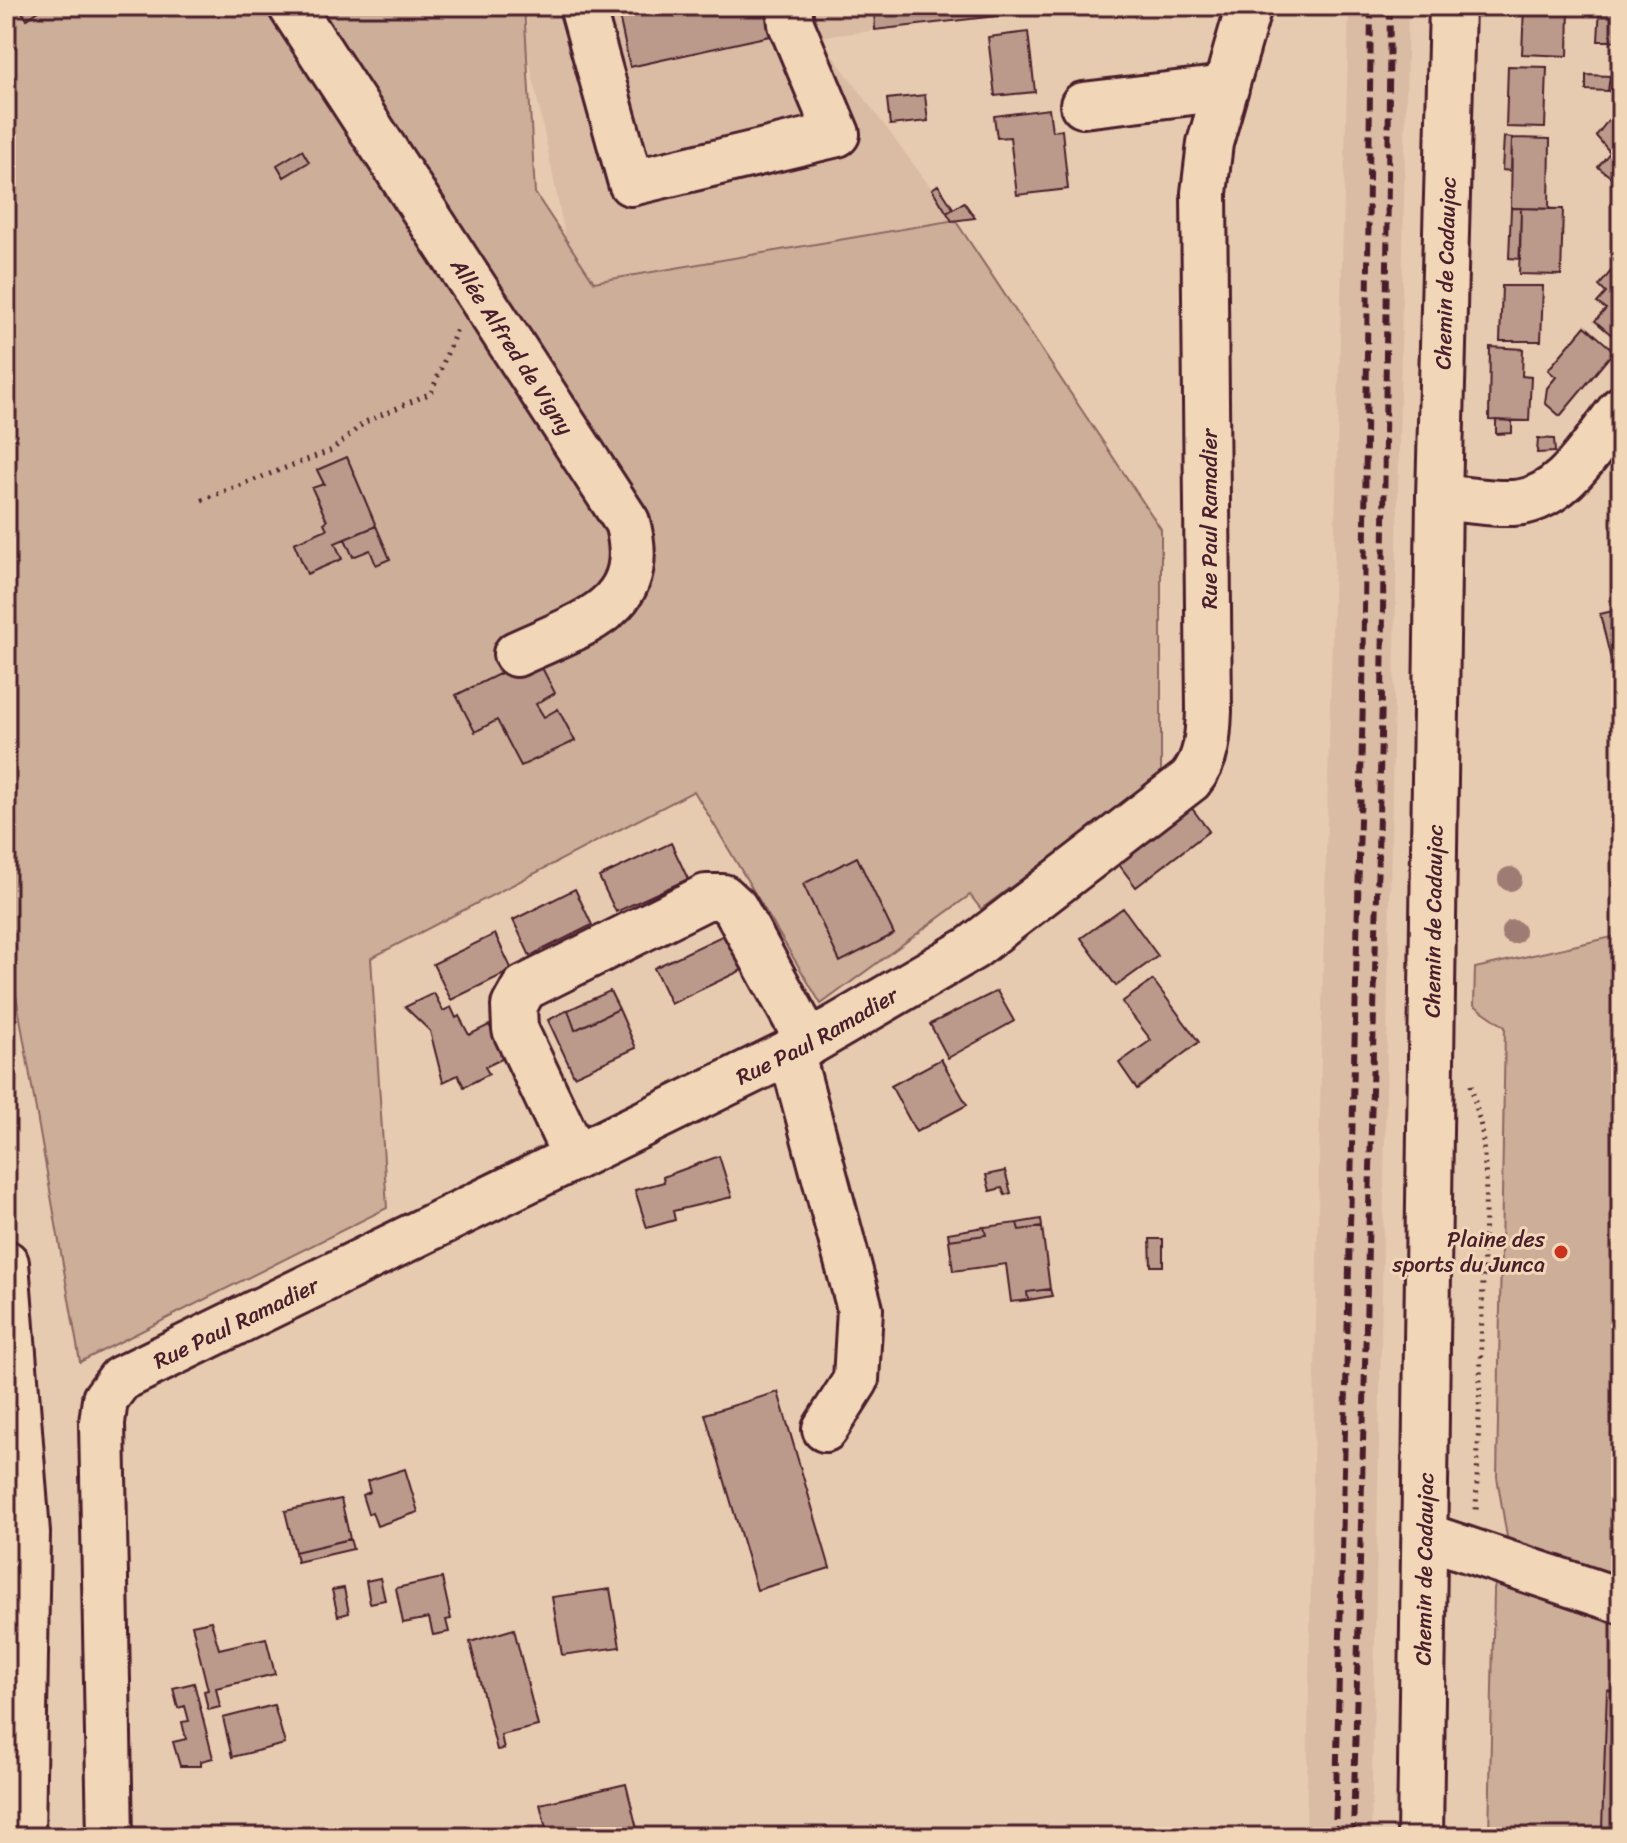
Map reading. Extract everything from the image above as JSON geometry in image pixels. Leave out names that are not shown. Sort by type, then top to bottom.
[{"type":"main road","name":"Allée Alfred de Vigny","points":[[291,6],[627,522],[634,547],[629,580],[616,602],[600,615],[516,654]]},
{"type":"main road","points":[[582,6],[631,183],[837,134],[791,24],[789,6]]},
{"type":"main road","name":"Rue Paul Ramadier","points":[[110,1837],[102,1423],[105,1399],[120,1379],[800,1047],[972,948],[1190,780],[1199,768],[1206,746],[1209,711],[1204,193],[1210,143],[1249,6]]},
{"type":"main road","name":"Chemin de Cadaujac","points":[[1420,1837],[1439,497],[1452,6]]},
{"type":"main road","points":[[1083,105],[1226,88]]},
{"type":"main road","points":[[1439,497],[1514,503],[1535,499],[1565,478],[1621,409]]},
{"type":"main road","points":[[575,1156],[515,1029],[514,1006],[524,988],[706,897],[723,897],[735,908],[800,1047],[860,1309],[856,1380],[825,1429]]},
{"type":"main road","points":[[6,1263],[27,1533],[22,1837]]},
{"type":"main road","points":[[1426,1536],[1621,1601]]},
{"type":"path","points":[[202,500],[332,450],[365,422],[431,393],[474,287]]},
{"type":"shaded area","points":[[6,6],[524,6],[535,193],[594,282],[955,220],[1161,529],[1161,777],[981,909],[970,895],[821,1004],[694,791],[371,958],[387,1208],[80,1362],[6,938]]},
{"type":"shaded area","points":[[528,6],[1092,6],[819,37],[955,220],[575,285],[526,44]]},
{"type":"shaded area","points":[[1349,6],[1408,6],[1371,1837],[1306,1837],[1322,1002]]},
{"type":"shaded area","name":"Plaine des sports du Junca","points":[[1621,935],[1621,1837],[1489,1837],[1494,1589],[1508,1543],[1497,1477],[1505,1027],[1474,1005],[1475,968]]},
{"type":"building","points":[[18,6],[46,6],[27,19]]},
{"type":"building","points":[[617,6],[773,6],[779,34],[630,67]]},
{"type":"building","points":[[874,6],[1030,6],[1031,12],[875,30]]},
{"type":"building","points":[[1524,6],[1569,6],[1568,56],[1522,54]]},
{"type":"building","points":[[1600,6],[1621,6],[1621,41],[1598,41]]},
{"type":"building","points":[[1028,32],[1035,92],[995,96],[988,37]]},
{"type":"building","points":[[1508,66],[1547,67],[1545,128],[1506,127]]},
{"type":"building","points":[[1586,75],[1610,76],[1608,91],[1586,90]]},
{"type":"building","points":[[1610,76],[1621,77],[1621,92],[1608,91]]},
{"type":"building","points":[[925,95],[928,121],[890,125],[887,99]]},
{"type":"building","points":[[1621,104],[1621,185],[1598,167],[1610,152],[1596,136]]},
{"type":"building","points":[[1049,109],[1052,131],[1062,130],[1068,189],[1017,195],[1010,137],[997,138],[994,116]]},
{"type":"building","points":[[1504,137],[1512,138],[1511,171],[1502,170]]},
{"type":"building","points":[[1512,138],[1550,139],[1549,209],[1511,208]]},
{"type":"building","points":[[302,150],[309,162],[284,177],[277,165]]},
{"type":"building","points":[[938,185],[953,208],[947,213],[932,189]]},
{"type":"building","points":[[964,202],[975,218],[952,221],[947,213]]},
{"type":"building","points":[[1511,208],[1521,208],[1520,259],[1509,258]]},
{"type":"building","points":[[1521,208],[1563,209],[1561,275],[1519,274]]},
{"type":"building","points":[[1619,261],[1621,343],[1595,321],[1606,309],[1597,303],[1606,293],[1599,286]]},
{"type":"building","points":[[1502,286],[1543,286],[1541,341],[1500,341]]},
{"type":"building","points":[[1585,326],[1614,351],[1560,416],[1545,403],[1547,388],[1556,377],[1548,370]]},
{"type":"building","points":[[1490,347],[1523,349],[1522,376],[1531,377],[1529,421],[1489,420]]},
{"type":"building","points":[[1496,420],[1512,421],[1512,433],[1496,434]]},
{"type":"building","points":[[1538,438],[1554,439],[1555,452],[1537,453]]},
{"type":"building","points":[[347,457],[376,526],[335,543],[342,559],[307,574],[294,543],[327,529],[324,523],[327,521],[312,488],[324,484],[317,470]]},
{"type":"building","points":[[376,526],[390,559],[376,565],[370,550],[353,557],[345,539]]},
{"type":"building","points":[[1621,609],[1621,688],[1618,689],[1600,614]]},
{"type":"building","points":[[536,656],[555,693],[536,704],[544,717],[558,709],[575,741],[521,766],[497,720],[475,732],[456,695]]},
{"type":"building","points":[[1191,807],[1209,831],[1136,887],[1117,862]]},
{"type":"building","points":[[671,843],[688,879],[616,912],[599,877]]},
{"type":"building","points":[[857,857],[894,934],[840,962],[803,884]]},
{"type":"building","points":[[575,889],[592,925],[530,956],[513,920]]},
{"type":"building","points":[[1123,908],[1158,956],[1116,986],[1081,938]]},
{"type":"building","points":[[495,934],[512,970],[451,1000],[433,964]]},
{"type":"building","points":[[726,934],[742,970],[671,1004],[654,968]]},
{"type":"building","points":[[1153,980],[1199,1042],[1137,1089],[1119,1063],[1151,1040],[1122,1002]]},
{"type":"building","points":[[610,991],[619,1009],[575,1030],[568,1010]]},
{"type":"building","points":[[997,991],[1014,1021],[948,1058],[930,1024]]},
{"type":"building","points":[[434,993],[443,1011],[451,1007],[469,1035],[489,1025],[506,1057],[485,1067],[489,1074],[464,1087],[458,1075],[443,1082],[430,1031],[405,1007]]},
{"type":"building","points":[[619,1009],[636,1048],[574,1076],[548,1020],[568,1010],[575,1030]]},
{"type":"building","points":[[941,1059],[967,1105],[916,1132],[891,1086]]},
{"type":"building","points":[[719,1156],[732,1197],[673,1211],[675,1220],[647,1228],[635,1190],[664,1182],[663,1177]]},
{"type":"building","points":[[1005,1171],[1011,1193],[1005,1195],[1002,1188],[990,1191],[986,1175]]},
{"type":"building","points":[[1041,1219],[1042,1227],[1019,1230],[1017,1223]]},
{"type":"building","points":[[1017,1223],[1019,1230],[1042,1227],[1050,1289],[1027,1292],[1028,1300],[1011,1302],[1006,1264],[953,1271],[949,1240],[986,1235],[984,1227]]},
{"type":"building","points":[[984,1227],[986,1235],[949,1240],[948,1233]]},
{"type":"building","points":[[1150,1239],[1163,1239],[1163,1266],[1151,1266]]},
{"type":"building","points":[[1050,1289],[1052,1296],[1028,1300],[1027,1292]]},
{"type":"building","points":[[778,1392],[830,1568],[757,1590],[705,1414]]},
{"type":"building","points":[[405,1469],[418,1512],[377,1526],[372,1512],[368,1514],[362,1495],[370,1492],[367,1481]]},
{"type":"building","points":[[341,1499],[350,1539],[295,1552],[285,1511]]},
{"type":"building","points":[[350,1539],[353,1549],[297,1562],[295,1552]]},
{"type":"building","points":[[380,1578],[385,1600],[370,1603],[366,1581]]},
{"type":"building","points":[[442,1578],[451,1619],[446,1620],[449,1632],[433,1635],[429,1618],[403,1623],[396,1588]]},
{"type":"building","points":[[344,1588],[349,1613],[338,1616],[332,1590]]},
{"type":"building","points":[[610,1589],[620,1647],[562,1655],[552,1597]]},
{"type":"building","points":[[211,1621],[219,1649],[266,1638],[275,1674],[216,1688],[220,1707],[208,1710],[204,1691],[208,1690],[192,1625]]},
{"type":"building","points":[[514,1629],[538,1726],[501,1735],[504,1749],[497,1750],[470,1642]]},
{"type":"building","points":[[1619,1647],[1621,1837],[1596,1837],[1595,1828],[1602,1828],[1607,1690],[1618,1692]]},
{"type":"building","points":[[194,1683],[213,1758],[201,1761],[201,1766],[180,1766],[173,1742],[186,1739],[182,1722],[189,1721],[185,1706],[178,1708],[173,1688]]},
{"type":"building","points":[[274,1705],[285,1744],[232,1757],[223,1718]]},
{"type":"building","points":[[626,1784],[639,1837],[548,1837],[540,1804]]},
{"type":"railway","points":[[1335,1837],[1363,698],[1371,6]]},
{"type":"railway","points":[[1353,1837],[1382,697],[1390,6]]},
{"type":"place","name":"Plaine des sports du Junca","points":[[1561,1252]]}]
